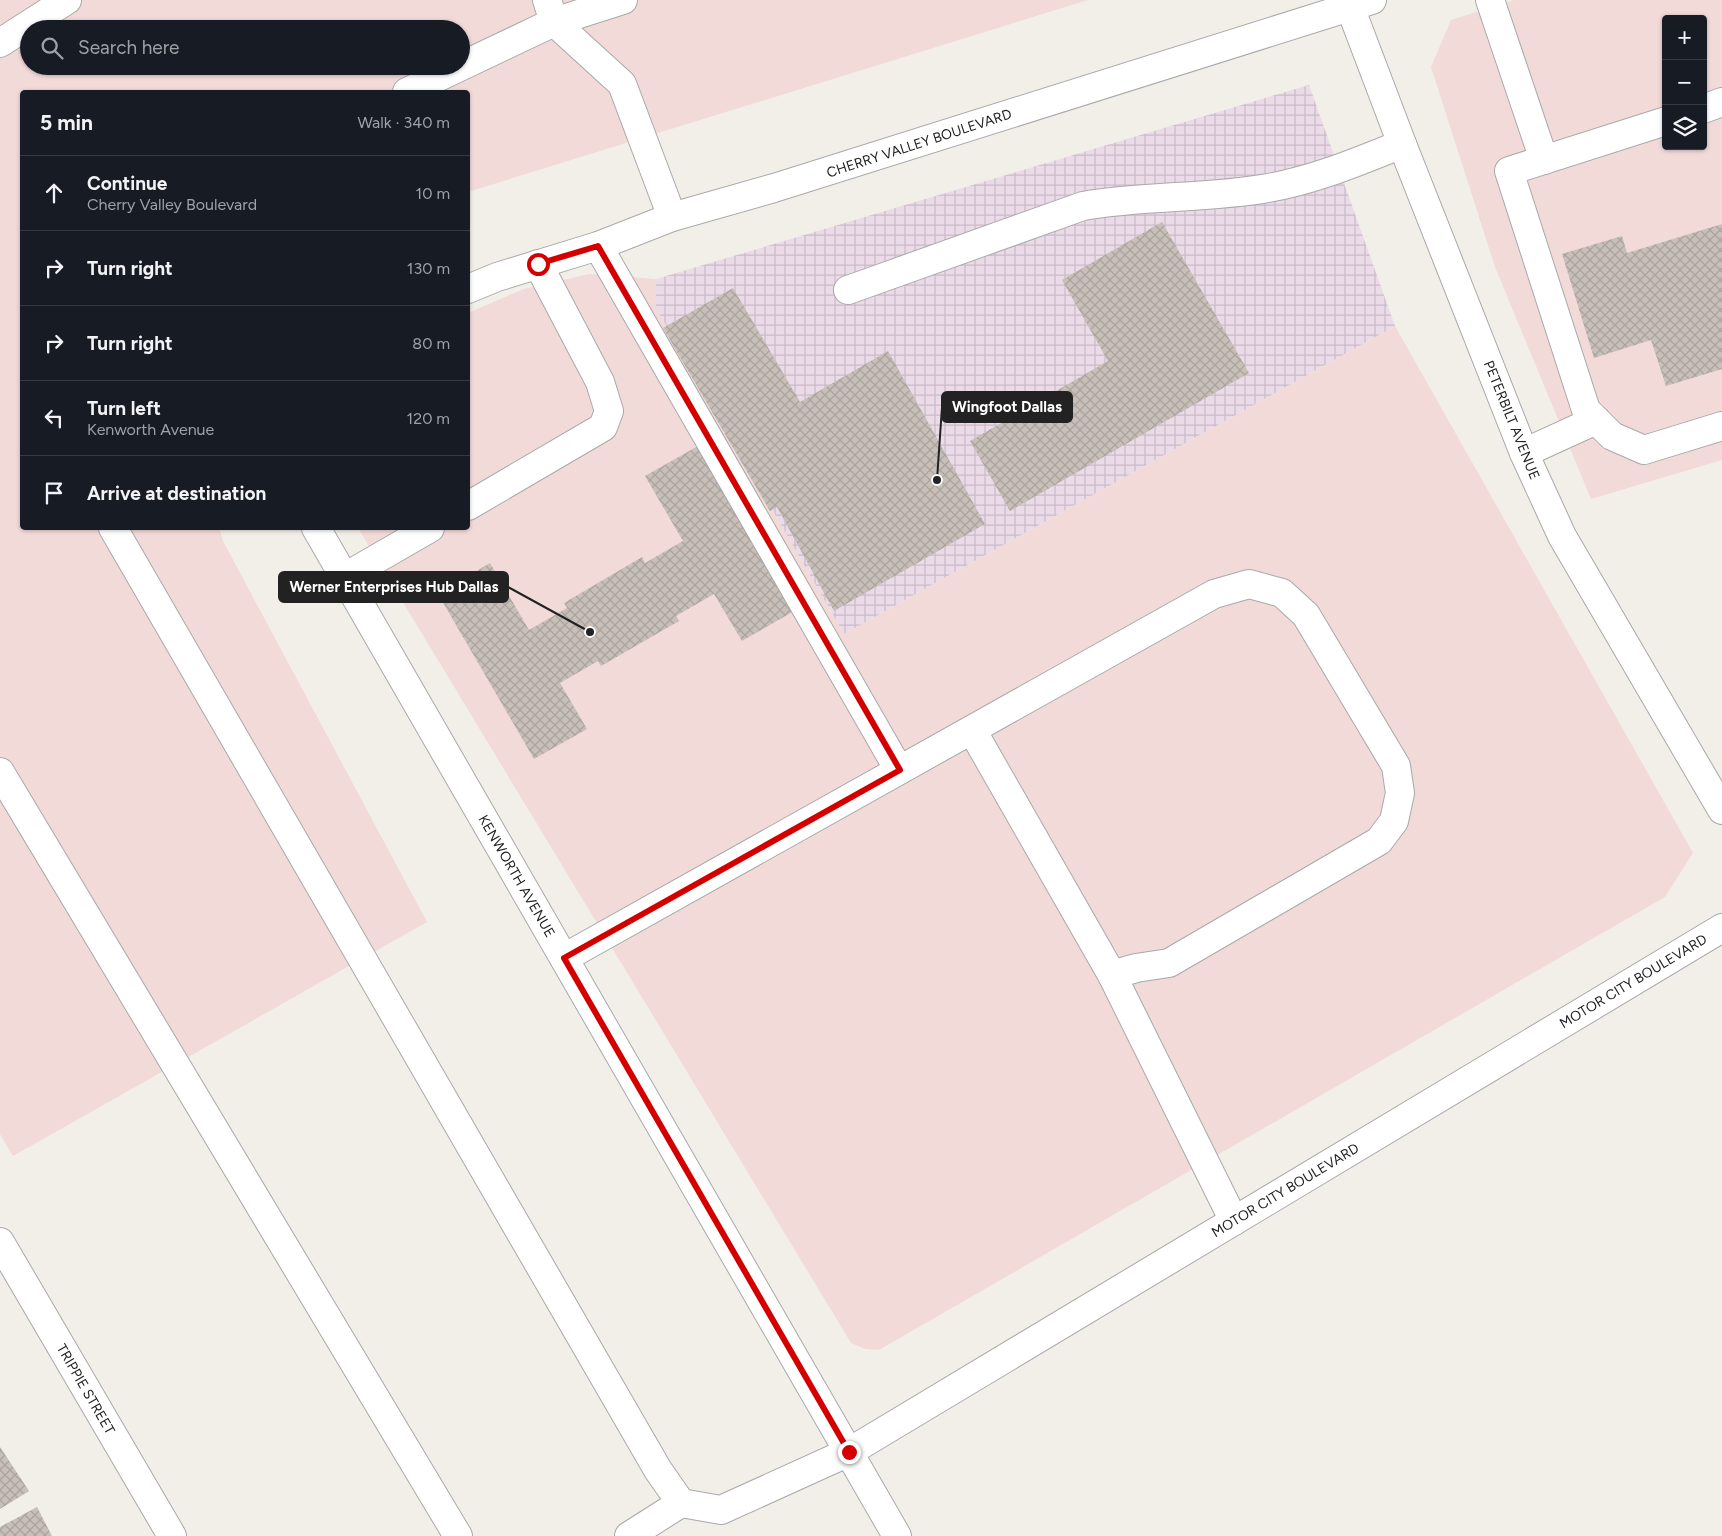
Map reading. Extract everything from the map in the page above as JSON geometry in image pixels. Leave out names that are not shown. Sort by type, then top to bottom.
[{"type":"street","points":[[36,20],[67,0]]},
{"type":"street","points":[[470,57],[551,11],[623,0]]},
{"type":"street","points":[[1490,0],[1544,160]]},
{"type":"street","name":"PETERBILT AVENUE","points":[[1361,3],[1402,144],[1524,453],[1562,536],[1722,810]]},
{"type":"street","name":"CHERRY VALLEY BOULEVARD","points":[[470,288],[497,277],[598,246],[672,217],[774,188],[1361,3]]},
{"type":"street","points":[[551,11],[622,84],[672,217]]},
{"type":"street","points":[[0,43],[20,30]]},
{"type":"street","points":[[411,90],[437,75]]},
{"type":"street","points":[[1707,107],[1722,102]]},
{"type":"street","points":[[1662,122],[1509,171],[1586,410],[1612,436],[1644,450],[1722,426]]},
{"type":"street","points":[[848,290],[1083,206],[1106,202],[1172,198],[1269,188],[1339,169],[1402,144]]},
{"type":"street","points":[[598,246],[900,770]]},
{"type":"street","points":[[470,505],[603,427],[609,411],[600,382],[538,264]]},
{"type":"street","points":[[1524,453],[1596,420]]},
{"type":"street","points":[[114,530],[658,1470],[681,1504],[628,1536]]},
{"type":"street","name":"KENWORTH AVENUE","points":[[317,530],[897,1536]]},
{"type":"street","points":[[345,577],[427,530]]},
{"type":"street","points":[[564,958],[1214,594],[1249,584],[1282,593],[1306,615],[1396,766],[1400,793],[1394,821],[1379,841],[1169,964],[1136,968],[1112,976]]},
{"type":"street","points":[[972,730],[1112,976],[1234,1221]]},
{"type":"street","points":[[0,772],[458,1536]]},
{"type":"street","name":"MOTOR CITY BOULEVARD","points":[[681,1504],[721,1510],[849,1452],[1722,928]]},
{"type":"street","name":"TRIPPIE STREET","points":[[0,1242],[172,1536]]},
{"type":"shaded area","points":[[0,0],[1088,0],[470,191],[470,90],[20,90],[20,530],[220,530],[223,541],[427,922],[13,1156],[0,1134]]},
{"type":"shaded area","points":[[1514,0],[1722,0],[1722,460],[1591,499],[1495,267],[1431,67],[1451,20]]},
{"type":"shaded area","points":[[1309,85],[1395,326],[844,634],[656,308],[656,279]]},
{"type":"shaded area","points":[[589,274],[656,279],[656,308],[844,634],[1395,326],[1693,853],[1665,897],[879,1350],[865,1349],[851,1343],[359,530],[470,530],[470,312],[524,289]]},
{"type":"building","points":[[1162,222],[1249,373],[1010,511],[970,441],[1108,361],[1062,280]]},
{"type":"building","points":[[1722,224],[1722,369],[1666,386],[1651,340],[1594,358],[1562,254],[1622,236],[1627,253]]},
{"type":"building","points":[[733,288],[800,402],[888,351],[985,524],[834,611],[777,507],[770,511],[663,328]]},
{"type":"building","points":[[698,446],[794,611],[742,641],[714,594],[676,616],[679,621],[601,666],[598,661],[560,683],[587,729],[534,759],[438,594],[490,563],[529,630],[567,608],[564,603],[642,557],[645,563],[683,541],[645,476]]},
{"type":"building","points":[[0,1447],[29,1491],[0,1509]]},
{"type":"building","points":[[37,1507],[52,1536],[0,1536],[0,1527]]},
{"type":"place","name":"Wingfoot Dallas","points":[[937,480]]},
{"type":"place","name":"Werner Enterprises Hub Dallas","points":[[590,632]]},
{"type":"route","points":[[538,264],[598,246],[900,770],[564,958],[849,1452]]}]
